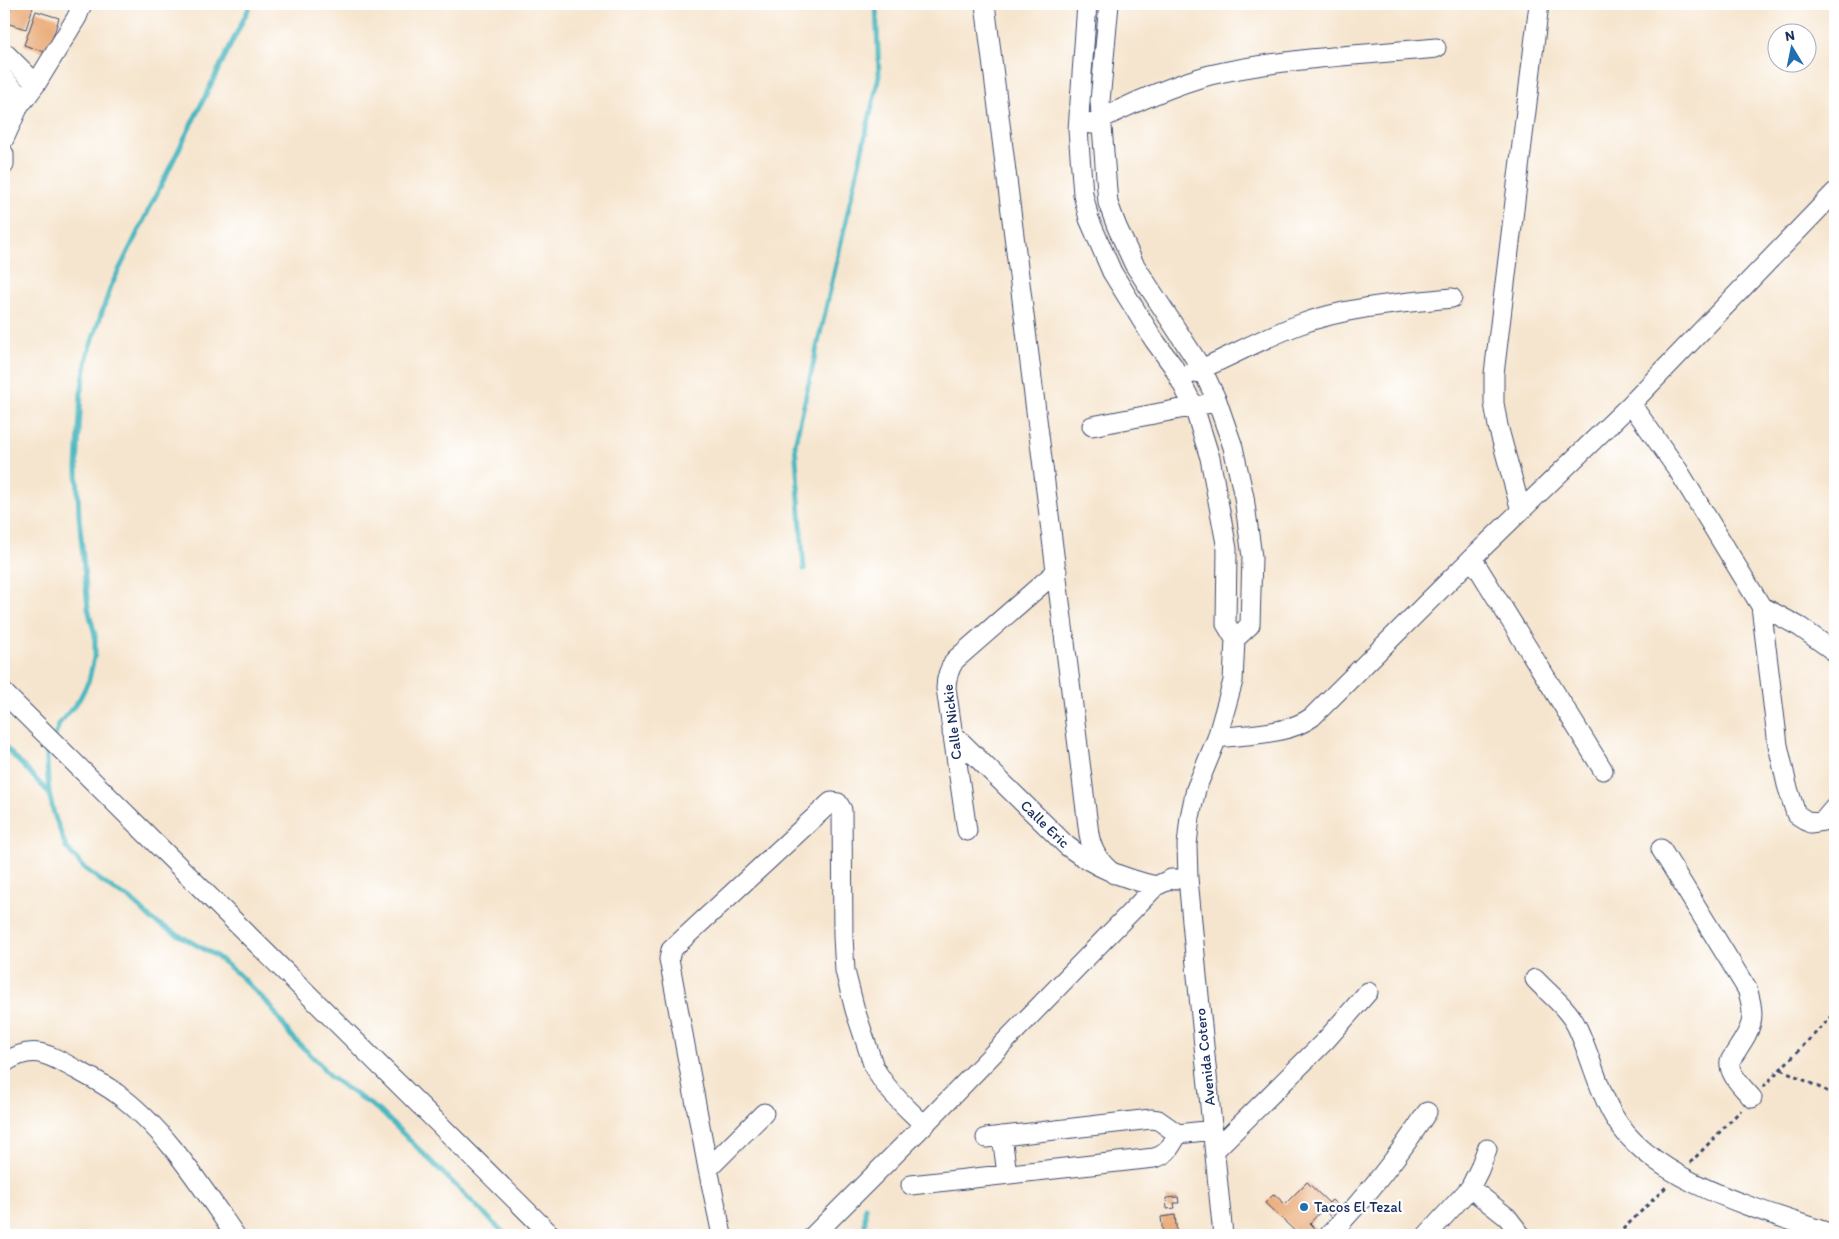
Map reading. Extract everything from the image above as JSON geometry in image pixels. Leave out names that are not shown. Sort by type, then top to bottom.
[{"type":"street","points":[[4,139],[22,103],[36,84],[77,17],[82,4]]},
{"type":"street","points":[[985,4],[1089,838],[1097,858],[1114,874]]},
{"type":"street","points":[[1087,4],[1078,130],[1083,194],[1089,219],[1112,272],[1180,378],[1194,407],[1210,458],[1221,508],[1227,549],[1226,624],[1235,639],[1250,625],[1252,557],[1244,497],[1233,447],[1217,401],[1202,369],[1134,264],[1108,203],[1100,119],[1108,4]]},
{"type":"street","points":[[1521,511],[1498,426],[1494,403],[1494,374],[1539,4]]},
{"type":"street","points":[[1078,130],[1159,92],[1210,76],[1276,64],[1436,48]]},
{"type":"street","points":[[4,52],[36,84]]},
{"type":"street","points":[[4,79],[22,103]]},
{"type":"street","points":[[4,116],[22,103]]},
{"type":"street","points":[[4,154],[4,164]]},
{"type":"street","points":[[1217,738],[1288,729],[1306,722],[1631,404],[1835,192]]},
{"type":"street","points":[[1180,378],[1254,343],[1300,324],[1384,305],[1452,298]]},
{"type":"street","points":[[1092,426],[1217,401]]},
{"type":"street","points":[[1631,404],[1678,470],[1761,606],[1778,745],[1796,814],[1810,824],[1822,821],[1835,807]]},
{"type":"street","points":[[1472,558],[1603,770]]},
{"type":"street","name":"Calle Nickie","points":[[966,831],[946,680],[955,660],[1057,571]]},
{"type":"street","points":[[1761,606],[1800,627],[1835,652]]},
{"type":"street","name":"Avenida Cotero","points":[[1224,1235],[1188,878],[1187,845],[1191,811],[1202,771],[1217,738],[1233,681],[1235,639]]},
{"type":"street","points":[[4,693],[551,1235]]},
{"type":"street","name":"Calle Eric","points":[[952,733],[1077,854],[1114,874],[1156,886]]},
{"type":"street","points":[[722,1235],[708,1169],[670,954],[671,950],[830,802],[838,803],[842,810],[843,954],[851,996],[874,1067],[888,1088],[924,1125]]},
{"type":"street","points":[[1661,849],[1747,989],[1752,1004],[1753,1018],[1749,1030],[1730,1061],[1730,1066],[1732,1072],[1752,1098]]},
{"type":"street","points":[[814,1235],[924,1125],[1156,886],[1171,879],[1188,878]]},
{"type":"street","points":[[1535,979],[1569,1014],[1577,1027],[1603,1096],[1614,1117],[1629,1136],[1650,1156],[1678,1175],[1754,1208],[1835,1235]]},
{"type":"street","points":[[1215,1150],[1326,1040],[1368,992]]},
{"type":"street","points":[[4,1063],[14,1056],[30,1052],[46,1053],[116,1093],[142,1115],[182,1158],[235,1235]]},
{"type":"street","points":[[1329,1235],[1378,1181],[1427,1112]]},
{"type":"street","points":[[708,1169],[764,1113]]},
{"type":"street","points":[[1007,1174],[994,1137],[1151,1119],[1158,1120],[1178,1134],[1213,1130]]},
{"type":"street","points":[[911,1185],[1154,1158],[1168,1152],[1178,1134]]},
{"type":"street","points":[[1427,1235],[1470,1188],[1487,1148]]},
{"type":"street","points":[[1470,1188],[1507,1217],[1521,1235]]},
{"type":"path","points":[[1616,1235],[1678,1175],[1835,1013]]},
{"type":"path","points":[[1781,1069],[1835,1095]]},
{"type":"building","points":[[12,4],[34,4],[26,29],[6,23]]},
{"type":"building","points":[[36,11],[59,18],[48,53],[24,45]]},
{"type":"building","name":"Tacos El Tezal","points":[[1307,1182],[1329,1203],[1332,1200],[1342,1209],[1333,1218],[1323,1209],[1310,1223],[1320,1233],[1317,1235],[1299,1235],[1265,1203],[1274,1194],[1285,1204]]},
{"type":"building","points":[[1178,1197],[1179,1203],[1174,1203],[1175,1208],[1167,1209],[1166,1198]]},
{"type":"building","points":[[1175,1215],[1177,1235],[1163,1235],[1161,1217]]},
{"type":"waterway","points":[[55,736],[59,724],[79,700],[89,680],[95,653],[95,635],[88,608],[79,516],[77,468],[81,393],[88,353],[111,286],[251,4]]},
{"type":"waterway","points":[[804,569],[795,444],[879,76],[876,4]]},
{"type":"waterway","points":[[4,746],[49,793]]},
{"type":"waterway","points":[[50,746],[47,753],[47,766],[49,793],[54,814],[66,847],[84,868],[115,891],[131,899],[152,920],[216,956],[237,973],[271,1007],[291,1036],[319,1063],[330,1077],[380,1111],[506,1235]]},
{"type":"waterway","points":[[865,1207],[865,1235]]},
{"type":"place","name":"Tacos El Tezal","points":[[1304,1207]]}]
